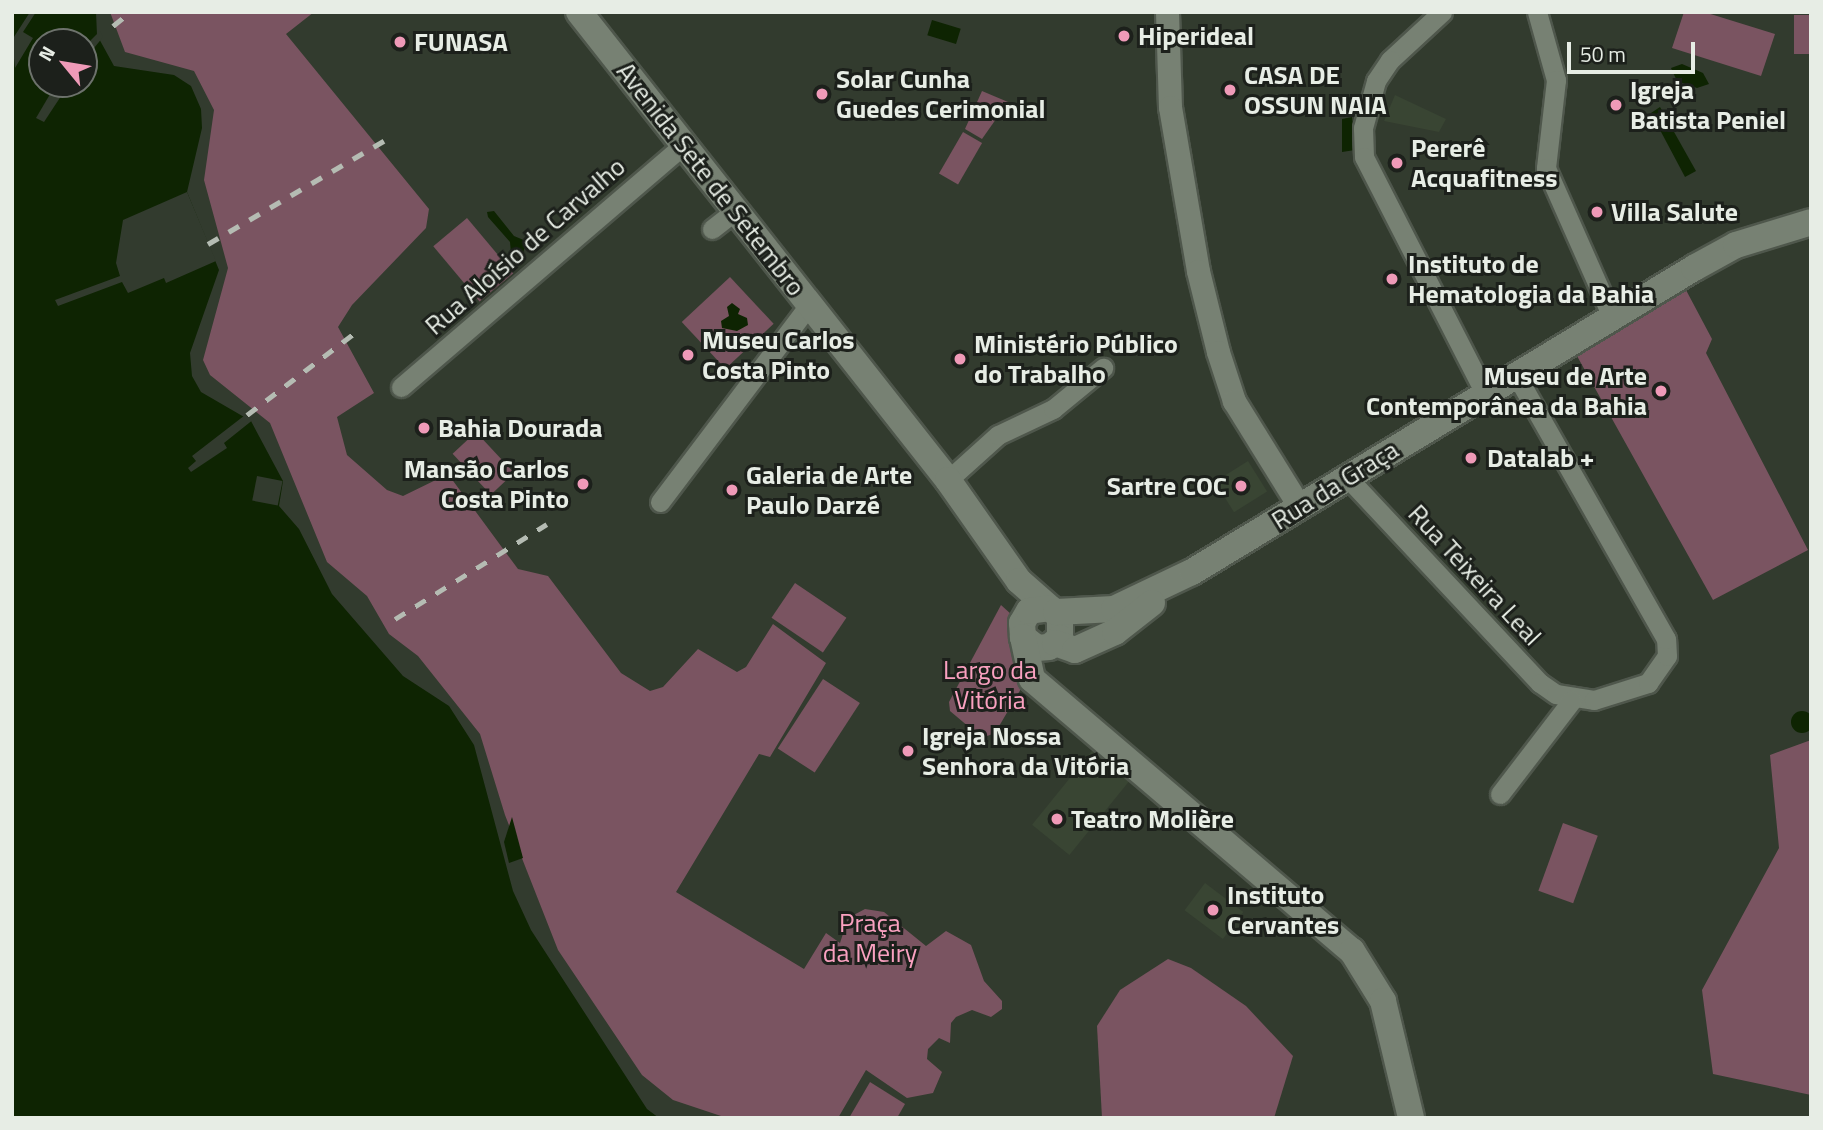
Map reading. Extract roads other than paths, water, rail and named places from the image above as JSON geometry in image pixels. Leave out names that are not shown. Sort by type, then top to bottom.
[{"type":"main road","name":"Avenida Sete de Setembro","points":[[579,12],[948,480],[1019,581],[1053,610]]},
{"type":"main road","name":"Rua da Graça","points":[[1052,645],[1075,650],[1115,632],[1192,572],[1346,476],[1612,317],[1736,246],[1811,222]]},
{"type":"main road","name":"Rua da Graça","points":[[1053,610],[1114,609],[1192,572]]},
{"type":"main road","points":[[1019,581],[1023,630],[1032,679],[1352,951],[1383,1001],[1411,1118]]},
{"type":"main road","points":[[1053,610],[1063,631],[1052,645],[1037,648],[1023,630],[1029,611],[1053,610]]},
{"type":"main road","points":[[1052,645],[1057,702]]},
{"type":"street","points":[[1167,12],[1170,107],[1198,271],[1218,352],[1234,401],[1299,506]]},
{"type":"street","points":[[1442,12],[1390,60],[1376,81],[1363,128],[1364,157],[1485,393]]},
{"type":"street","points":[[1537,12],[1556,80],[1546,168],[1612,317]]},
{"type":"street","name":"Rua Aloísio de Carvalho","points":[[401,387],[683,145]]},
{"type":"street","points":[[712,229],[736,211]]},
{"type":"street","points":[[660,502],[810,304]]},
{"type":"street","points":[[948,480],[998,435],[1053,409],[1103,368]]},
{"type":"street","points":[[1500,794],[1572,700],[1594,700],[1648,683],[1667,656],[1665,639],[1516,375]]},
{"type":"street","name":"Rua Teixeira Leal","points":[[1346,476],[1540,683],[1572,700]]},
{"type":"railway","points":[[113,26],[130,12]]},
{"type":"railway","points":[[208,244],[385,140]]},
{"type":"railway","points":[[247,415],[356,332]]},
{"type":"railway","points":[[395,619],[547,524]]},
{"type":"place","name":"Hiperideal","points":[[1124,36]]},
{"type":"place","name":"FUNASA","points":[[400,42]]},
{"type":"place","name":"CASA DE OSSUN NAIA","points":[[1230,90]]},
{"type":"place","name":"Solar Cunha Guedes Cerimonial","points":[[822,94]]},
{"type":"place","name":"Igreja Batista Peniel","points":[[1616,105]]},
{"type":"place","name":"Pererê Acquafitness","points":[[1397,163]]},
{"type":"place","name":"Villa Salute","points":[[1597,212]]},
{"type":"place","name":"Instituto de Hematologia da Bahia","points":[[1392,279]]},
{"type":"place","name":"Museu Carlos Costa Pinto","points":[[688,355]]},
{"type":"place","name":"Ministério Público do Trabalho","points":[[960,359]]},
{"type":"place","name":"Museu de Arte Contemporânea da Bahia","points":[[1661,391]]},
{"type":"place","name":"Bahia Dourada","points":[[424,428]]},
{"type":"place","name":"Datalab +","points":[[1471,458]]},
{"type":"place","name":"Mansão Carlos Costa Pinto","points":[[583,484]]},
{"type":"place","name":"Sartre COC","points":[[1241,486]]},
{"type":"place","name":"Galeria de Arte Paulo Darzé","points":[[732,490]]},
{"type":"place","name":"Igreja Nossa Senhora da Vitória","points":[[908,751]]},
{"type":"place","name":"Teatro Molière","points":[[1057,819]]},
{"type":"place","name":"Instituto Cervantes","points":[[1213,910]]},
{"type":"park label","name":"Largo da Vitória","points":[[990,685]]},
{"type":"park label","name":"Praça da Meiry","points":[[870,938]]}]
